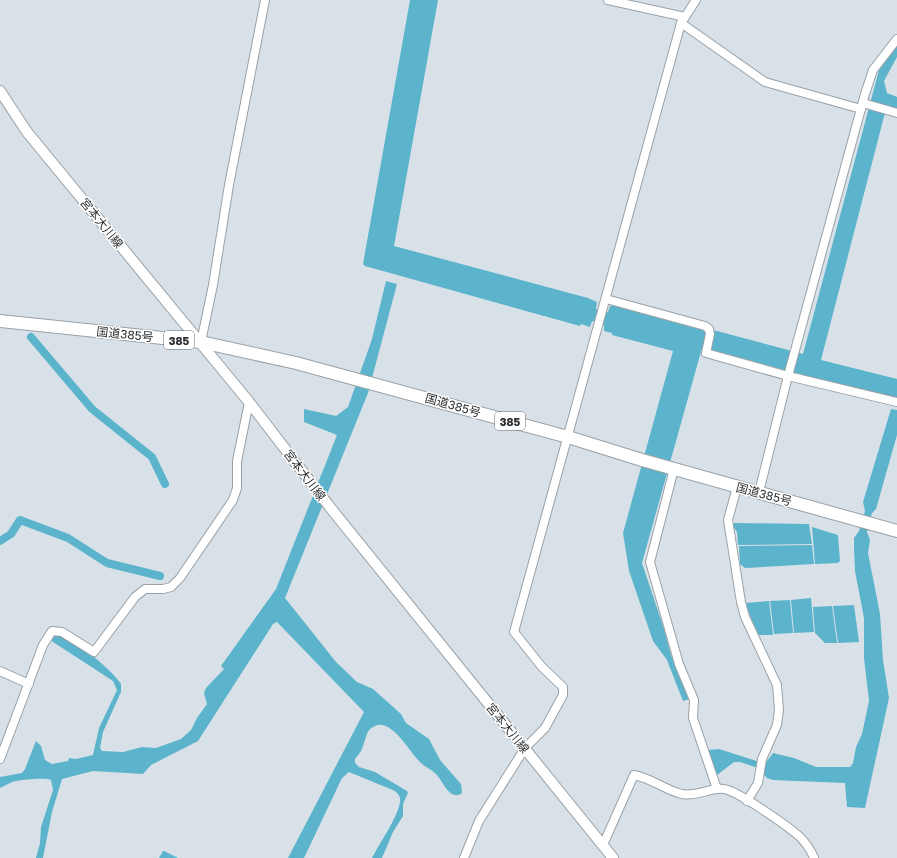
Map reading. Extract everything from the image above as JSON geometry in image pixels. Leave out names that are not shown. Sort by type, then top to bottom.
[{"type":"highway","name":"国道385号","points":[[0,321],[201,342],[296,363],[356,378],[568,437],[642,460],[897,531]]},
{"type":"main road","name":"宮本大川線","points":[[0,91],[27,132],[146,278],[250,402],[329,506],[613,858]]},
{"type":"street","points":[[201,342],[214,285],[226,201],[265,0]]},
{"type":"street","points":[[608,0],[683,20],[765,82],[897,113]]},
{"type":"street","points":[[464,858],[479,821],[525,748],[545,728],[563,694],[562,687],[542,667],[514,632],[683,20],[696,0]]},
{"type":"street","points":[[759,492],[788,376],[862,106],[873,70],[897,39]]},
{"type":"street","points":[[605,302],[705,326],[709,329],[710,334],[706,353],[788,376],[897,402]]},
{"type":"street","points":[[0,759],[43,645],[52,631],[62,632],[94,652],[135,597],[146,589],[164,589],[171,587],[180,578],[233,500],[237,488],[237,461],[250,402]]},
{"type":"street","points":[[674,469],[650,562],[679,664],[694,700],[693,718],[717,789]]},
{"type":"street","points":[[737,487],[728,520],[741,602],[745,617],[777,685],[779,696],[777,724],[762,759],[758,783],[747,801]]},
{"type":"street","points":[[0,671],[29,684]]},
{"type":"street","points":[[603,845],[634,775],[643,777],[670,791],[684,794],[696,795],[717,789],[725,789],[747,801],[799,836],[814,858]]},
{"type":"water","points":[[410,0],[438,0],[394,246],[588,298],[597,302],[596,309],[608,312],[610,306],[620,306],[705,330],[717,331],[803,354],[879,70],[897,45],[897,57],[884,81],[887,93],[897,97],[897,109],[887,105],[821,360],[897,379],[897,398],[702,348],[642,563],[671,655],[690,699],[683,701],[667,660],[653,641],[629,571],[623,533],[673,351],[612,335],[612,333],[604,331],[604,325],[592,321],[590,327],[581,324],[580,326],[365,266],[363,264]]},
{"type":"water","points":[[386,281],[397,284],[368,393],[285,598],[336,662],[357,682],[373,689],[401,714],[406,723],[429,739],[440,760],[461,784],[462,793],[454,795],[450,793],[436,774],[421,763],[393,731],[381,725],[372,727],[367,734],[362,750],[355,759],[355,763],[359,767],[375,772],[408,793],[403,804],[403,816],[393,832],[382,858],[372,858],[395,816],[400,802],[400,797],[395,791],[349,772],[342,778],[304,858],[288,858],[364,712],[277,622],[273,624],[198,741],[151,765],[143,774],[93,771],[62,779],[52,812],[43,858],[36,858],[40,843],[41,827],[53,790],[51,780],[20,780],[0,788],[0,777],[22,773],[36,741],[41,746],[45,760],[52,764],[68,761],[69,758],[76,759],[93,755],[99,728],[117,690],[113,681],[50,640],[57,634],[63,635],[81,646],[110,671],[121,684],[121,692],[103,732],[100,748],[102,751],[123,752],[142,747],[156,748],[181,739],[191,730],[207,704],[204,693],[206,688],[224,669],[221,666],[276,589],[337,435],[304,422],[304,409],[336,416],[348,407],[372,339]]},
{"type":"water","points":[[891,409],[897,410],[897,435],[876,509],[872,513],[867,532],[870,540],[868,553],[880,614],[883,660],[889,698],[865,808],[847,807],[845,783],[773,780],[767,778],[758,768],[740,762],[734,762],[717,775],[708,750],[719,749],[763,763],[764,761],[767,761],[773,753],[794,758],[816,767],[850,767],[853,763],[856,747],[862,734],[869,701],[864,658],[864,618],[855,571],[854,538],[859,531],[865,511],[863,502]]},
{"type":"water","points":[[734,523],[809,524],[812,544],[738,545],[737,532],[733,526]]},
{"type":"water","points":[[812,527],[838,535],[840,561],[838,563],[815,564]]},
{"type":"water","points":[[812,545],[814,564],[745,568],[740,564],[739,546]]},
{"type":"water","points":[[811,598],[814,632],[794,633],[791,600]]},
{"type":"water","points":[[790,600],[793,633],[774,634],[770,601]]},
{"type":"water","points":[[769,601],[773,635],[758,635],[745,603]]},
{"type":"water","points":[[854,605],[859,642],[838,643],[833,606]]},
{"type":"water","points":[[832,606],[837,643],[825,643],[815,633],[813,607]]},
{"type":"water","points":[[164,851],[178,858],[159,858]]},
{"type":"waterway","points":[[31,337],[92,409],[152,457],[165,484]]},
{"type":"waterway","points":[[0,541],[11,534],[20,520],[68,538],[107,563],[160,576]]}]
